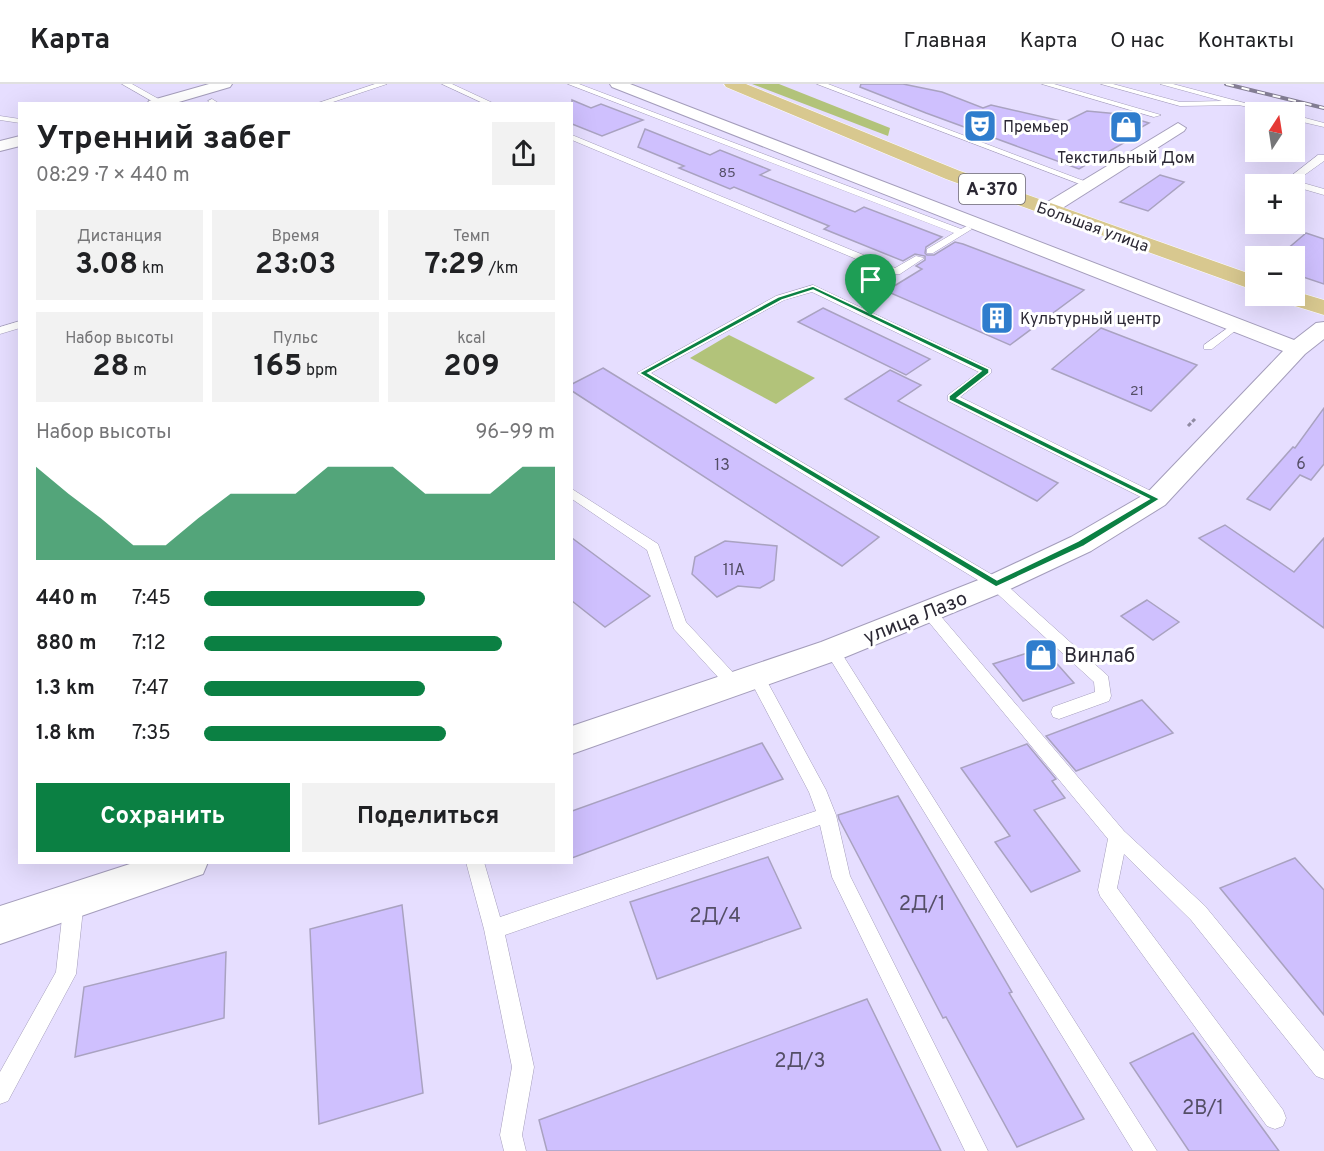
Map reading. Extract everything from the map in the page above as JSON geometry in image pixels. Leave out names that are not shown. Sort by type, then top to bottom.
[{"type":"highway","name":"Большая улица","points":[[734,84],[944,171],[1245,280]]},
{"type":"highway","points":[[1305,302],[1324,308]]},
{"type":"street","points":[[161,102],[225,84]]},
{"type":"street","points":[[617,84],[968,228],[1297,349]]},
{"type":"street","points":[[1047,210],[1178,128]]},
{"type":"street","points":[[0,146],[18,142]]},
{"type":"street","name":"улица Лазо","points":[[573,740],[832,650],[996,584],[1081,544],[1156,499],[1297,349],[1324,328]]},
{"type":"street","points":[[0,925],[184,864]]},
{"type":"lane","points":[[126,84],[155,102]]},
{"type":"lane","points":[[324,102],[383,84]]},
{"type":"lane","points":[[446,84],[487,102]]},
{"type":"lane","points":[[572,84],[968,228]]},
{"type":"lane","points":[[821,84],[1088,184]]},
{"type":"lane","points":[[1046,84],[1156,115]]},
{"type":"lane","points":[[1105,84],[1180,104],[1239,103]]},
{"type":"lane","points":[[1164,84],[1245,104]]},
{"type":"lane","points":[[0,118],[18,121]]},
{"type":"lane","points":[[1305,120],[1324,125]]},
{"type":"lane","points":[[573,137],[896,272],[919,258]]},
{"type":"lane","points":[[1324,158],[1321,157],[1289,182],[1324,192]]},
{"type":"lane","points":[[930,251],[968,228]]},
{"type":"lane","points":[[1059,712],[1103,696],[1102,680],[996,584],[643,373],[780,298],[813,288],[987,371],[952,398],[1156,499]]},
{"type":"lane","points":[[0,331],[18,325]]},
{"type":"lane","points":[[1208,347],[1236,326]]},
{"type":"lane","points":[[573,494],[654,547],[680,625],[745,680],[817,790],[827,815],[841,877],[977,1151]]},
{"type":"lane","points":[[928,611],[1118,837],[1198,913],[1324,1068]]},
{"type":"lane","points":[[832,650],[1146,1151]]},
{"type":"lane","points":[[494,929],[827,815]]},
{"type":"lane","points":[[1118,837],[1107,890],[1275,1118]]},
{"type":"lane","points":[[476,864],[494,929],[523,1067],[511,1135],[515,1151]]},
{"type":"lane","points":[[0,1093],[66,974],[74,900]]},
{"type":"green space","points":[[752,84],[779,84],[890,128],[888,136]]},
{"type":"green space","points":[[729,335],[815,378],[776,404],[690,358]]},
{"type":"building","points":[[861,84],[903,84],[942,92],[983,108],[991,105],[1065,122],[1087,111],[1119,114],[1149,123],[1120,139],[1127,141],[1079,169],[926,113],[860,87]]},
{"type":"building","points":[[572,100],[591,108],[601,104],[643,120],[602,136],[573,124]]},
{"type":"building","points":[[645,129],[710,155],[720,150],[770,170],[760,175],[855,212],[864,207],[942,237],[926,247],[927,255],[934,255],[955,242],[1084,290],[1010,345],[886,291],[922,269],[916,266],[925,260],[925,256],[915,254],[903,261],[824,229],[829,226],[734,187],[730,189],[679,168],[684,166],[638,147]]},
{"type":"building","points":[[1160,175],[1184,182],[1148,211],[1120,202]]},
{"type":"building","points":[[1305,234],[1324,239],[1324,284],[1305,278],[1305,246],[1291,246]]},
{"type":"building","points":[[823,308],[930,359],[906,375],[798,322]]},
{"type":"building","points":[[1101,328],[1197,365],[1151,411],[1052,369]]},
{"type":"building","points":[[603,368],[879,537],[842,566],[573,392],[573,383]]},
{"type":"building","points":[[890,370],[921,385],[898,401],[1058,483],[1037,501],[845,399]]},
{"type":"building","points":[[1324,408],[1324,464],[1311,480],[1300,475],[1270,510],[1247,499],[1293,447],[1295,448]]},
{"type":"building","points":[[1225,525],[1294,572],[1324,538],[1324,628],[1199,538]]},
{"type":"building","points":[[573,539],[650,596],[605,627],[573,602]]},
{"type":"building","points":[[725,541],[777,546],[774,580],[760,588],[738,586],[717,597],[692,574],[695,557]]},
{"type":"building","points":[[1147,600],[1179,622],[1153,640],[1121,616]]},
{"type":"building","points":[[1043,648],[1074,683],[1023,701],[993,664]]},
{"type":"building","points":[[1142,700],[1173,733],[1076,771],[1046,736]]},
{"type":"building","points":[[762,743],[783,779],[573,858],[573,811]]},
{"type":"building","points":[[1027,744],[1056,779],[1052,781],[1065,798],[1034,810],[1080,871],[1031,892],[995,842],[1010,836],[961,768]]},
{"type":"building","points":[[898,796],[1012,992],[1009,993],[1084,1119],[1017,1147],[946,1017],[943,1018],[839,819],[838,815]]},
{"type":"building","points":[[768,857],[801,928],[657,979],[630,902]]},
{"type":"building","points":[[1295,858],[1324,890],[1324,1015],[1220,888]]},
{"type":"building","points":[[402,905],[423,1093],[319,1124],[310,929]]},
{"type":"building","points":[[226,952],[224,1018],[75,1057],[84,987]]},
{"type":"building","points":[[867,999],[941,1151],[547,1151],[539,1120]]},
{"type":"building","points":[[1193,1033],[1279,1151],[1189,1151],[1130,1063]]},
{"type":"railway","points":[[1226,84],[1324,108]]},
{"type":"place","name":"Премьер","points":[[980,126]]},
{"type":"place","name":"Текстильный Дом","points":[[1126,127]]},
{"type":"place","name":"Культурный центр","points":[[997,318]]},
{"type":"place","name":"Винлаб","points":[[1041,655]]},
{"type":"route","points":[[813,288],[871,316],[987,371],[952,398],[1156,499],[1081,544],[996,584],[643,373],[780,298],[813,288]]}]
